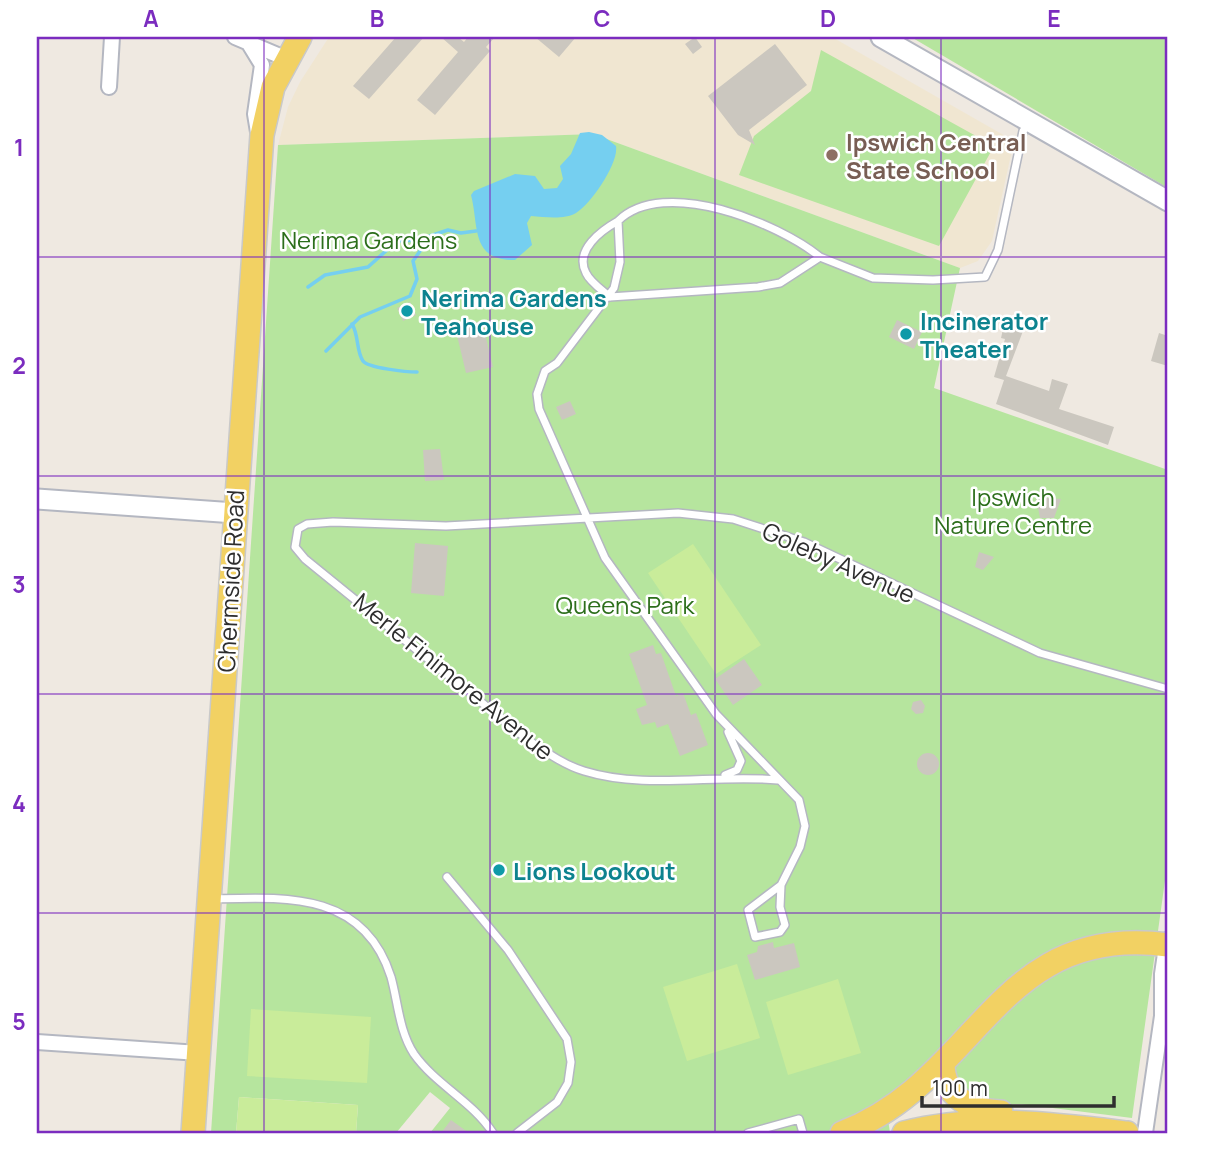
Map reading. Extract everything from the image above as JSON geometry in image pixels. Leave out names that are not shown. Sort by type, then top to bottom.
[{"type":"main road","name":"Chermside Road","points":[[193,1133],[261,140],[270,98],[300,37]]},
{"type":"main road","points":[[842,1133],[864,1125],[894,1106],[943,1064],[1012,990],[1056,959],[1110,943],[1168,941]]},
{"type":"main road","points":[[943,1064],[947,1087],[967,1104],[988,1112],[1031,1115],[1058,1125]]},
{"type":"main road","points":[[904,1133],[965,1122],[1058,1125],[1127,1133]]},
{"type":"street","points":[[109,87],[111,37]]},
{"type":"street","points":[[881,37],[1168,201]]},
{"type":"street","points":[[242,40],[287,59]]},
{"type":"street","points":[[242,40],[262,65],[255,114],[261,140]]},
{"type":"street","points":[[37,499],[235,513]]},
{"type":"street","points":[[1145,1133],[1162,1016],[1168,941]]},
{"type":"street","points":[[1162,1016],[1168,997]]},
{"type":"street","points":[[37,1042],[199,1053]]},
{"type":"lane","points":[[820,257],[780,283],[758,287],[610,297],[586,274],[583,263],[594,238],[629,210],[682,203],[712,206],[802,242],[820,257],[873,278],[933,280],[985,277],[998,250],[1024,131],[1030,122]]},
{"type":"lane","points":[[618,221],[620,262],[610,297],[557,363],[545,371],[537,394],[539,409],[605,558],[716,714],[739,751],[741,761],[737,770],[718,777]]},
{"type":"lane","name":"Goleby Avenue","points":[[295,539],[299,527],[317,523],[446,526],[678,513],[706,514],[757,524],[804,542],[1040,653],[1168,689]]},
{"type":"lane","name":"Merle Finimore Avenue","points":[[295,539],[297,551],[304,559],[528,740],[566,764],[620,779],[718,777],[778,780]]},
{"type":"lane","points":[[716,714],[799,800],[805,818],[800,847],[781,885],[748,910],[755,937],[783,929],[781,885]]},
{"type":"lane","points":[[447,877],[508,950],[567,1039],[571,1062],[568,1083],[556,1102],[517,1133]]},
{"type":"lane","points":[[209,899],[269,898],[312,902],[349,917],[380,951],[390,976],[403,1031],[413,1052],[428,1070],[477,1111],[493,1133]]},
{"type":"lane","points":[[748,1133],[799,1119],[803,1133]]},
{"type":"shaded area","name":"Ipswich Central State School","points":[[329,37],[832,37],[1014,141],[992,241],[978,261],[960,268],[593,134],[278,145],[288,107],[300,82]]},
{"type":"green space","points":[[911,37],[1168,37],[1168,188]]},
{"type":"green space","points":[[821,50],[994,146],[939,246],[739,175],[754,136],[811,91]]},
{"type":"green space","name":"Queens Park","points":[[593,134],[960,268],[934,388],[1168,470],[1168,859],[1132,1118],[1021,1104],[985,1104],[955,1084],[899,1088],[885,1099],[890,1133],[430,1133],[450,1108],[430,1092],[396,1133],[356,1133],[358,1105],[239,1097],[236,1133],[211,1133],[278,145]]},
{"type":"green space","points":[[693,544],[761,645],[716,674],[648,573]]},
{"type":"green space","points":[[737,964],[760,1038],[687,1061],[663,987]]},
{"type":"green space","points":[[838,979],[861,1053],[788,1075],[766,1002]]},
{"type":"green space","points":[[251,1009],[371,1017],[367,1083],[247,1076]]},
{"type":"green space","points":[[239,1097],[358,1105],[356,1133],[236,1133]]},
{"type":"water","points":[[580,133],[602,135],[616,146],[616,153],[609,172],[589,201],[576,213],[566,217],[531,216],[527,223],[532,245],[515,260],[501,259],[483,248],[471,195],[474,191],[515,174],[535,176],[544,189],[557,188],[563,179],[560,166],[571,154]]},
{"type":"building","points":[[396,37],[424,37],[369,99],[353,86]]},
{"type":"building","points":[[441,37],[458,37],[464,42],[468,37],[495,37],[486,47],[490,51],[435,115],[417,100],[458,52]]},
{"type":"building","points":[[535,37],[576,37],[559,57]]},
{"type":"building","points":[[695,37],[702,47],[693,54],[685,44]]},
{"type":"building","points":[[775,44],[807,85],[749,130],[755,145],[738,135],[708,96]]},
{"type":"building","name":"Nerima Gardens Teahouse","points":[[410,302],[416,315],[403,321],[397,308]]},
{"type":"building","name":"Incinerator Theater","points":[[897,320],[922,332],[914,349],[889,337]]},
{"type":"building","points":[[482,321],[493,367],[466,373],[455,327]]},
{"type":"building","points":[[1004,325],[1023,331],[1006,376],[1049,391],[1052,379],[1068,384],[1059,409],[1114,427],[1108,445],[996,404],[1004,380],[994,377],[1005,339],[1001,338]]},
{"type":"building","points":[[1159,333],[1168,336],[1168,366],[1151,361]]},
{"type":"building","points":[[570,401],[576,414],[562,420],[556,407]]},
{"type":"building","points":[[440,449],[444,480],[425,481],[423,450]]},
{"type":"building","points":[[1036,497],[1061,499],[1054,518],[1040,518]]},
{"type":"building","points":[[415,543],[448,546],[444,596],[411,593]]},
{"type":"building","points":[[979,552],[994,557],[983,570],[975,567]]},
{"type":"building","points":[[653,645],[656,654],[661,653],[676,696],[683,693],[691,715],[696,713],[708,745],[680,756],[668,724],[657,728],[655,722],[642,725],[636,709],[647,705],[629,654]]},
{"type":"building","points":[[744,659],[762,685],[733,705],[715,679]]},
{"type":"building","points":[[921,700],[925,706],[923,713],[916,714],[911,709],[913,702]]},
{"type":"building","points":[[924,753],[932,753],[939,760],[939,768],[932,775],[924,775],[917,768],[917,760]]},
{"type":"building","points":[[773,942],[774,948],[794,943],[800,967],[755,980],[747,955],[757,952],[758,946]]},
{"type":"building","points":[[451,1120],[469,1133],[441,1133]]},
{"type":"waterway","points":[[308,287],[325,275],[368,267],[397,241],[418,240],[448,230],[461,233],[476,231]]},
{"type":"waterway","points":[[326,351],[360,317],[410,296],[417,279],[413,261],[430,237]]},
{"type":"waterway","points":[[352,324],[363,361],[372,366],[417,372]]},
{"type":"place","name":"Ipswich Central State School","points":[[832,155]]},
{"type":"place","name":"Nerima Gardens Teahouse","points":[[407,311]]},
{"type":"place","name":"Incinerator Theater","points":[[906,334]]},
{"type":"place","name":"Lions Lookout","points":[[499,870]]},
{"type":"park label","name":"Nerima Gardens","points":[[369,239]]},
{"type":"park label","name":"Ipswich Nature Centre","points":[[1013,510]]}]
